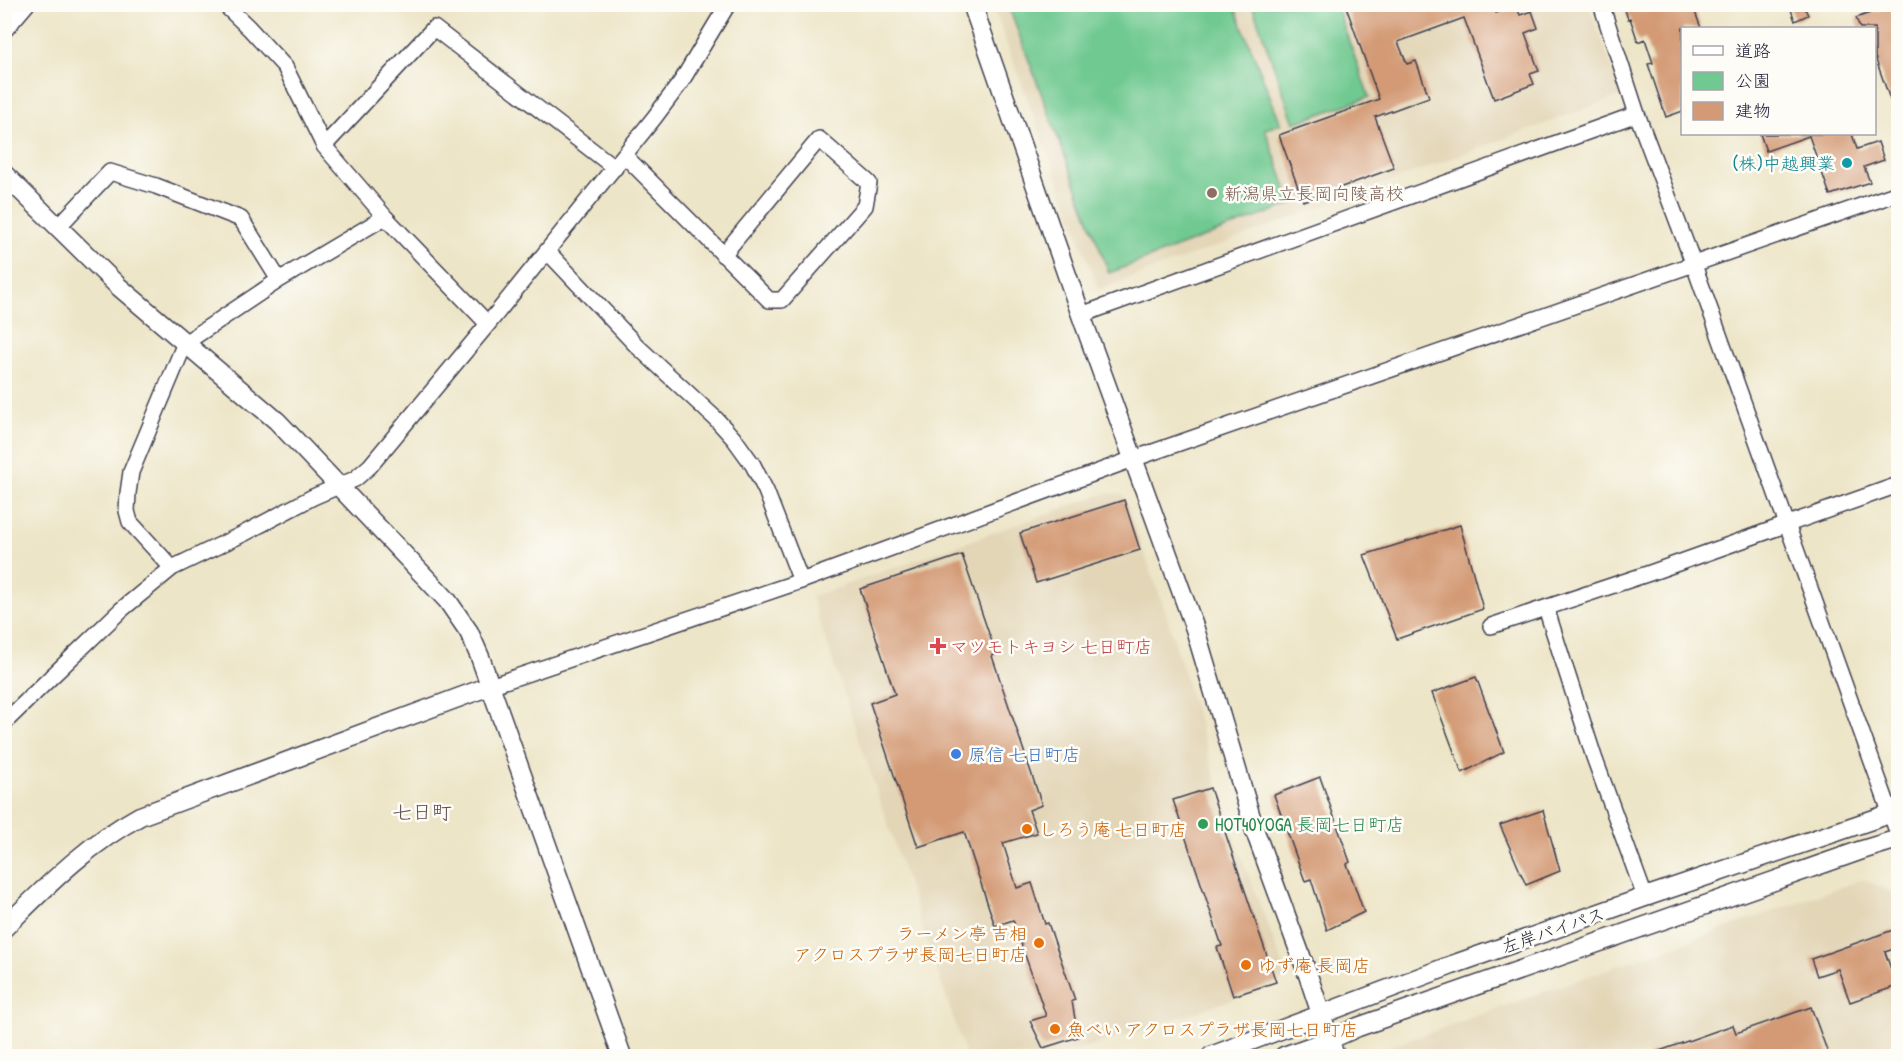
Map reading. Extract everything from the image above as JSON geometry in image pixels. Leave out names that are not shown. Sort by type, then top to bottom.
[{"type":"street","points":[[4,31],[27,4]]},
{"type":"street","points":[[224,4],[285,68],[324,146],[385,217],[488,324]]},
{"type":"street","points":[[4,723],[121,610],[172,568],[355,479],[370,466],[620,162],[681,82],[728,4]]},
{"type":"street","points":[[972,4],[1132,459],[1195,629],[1256,834],[1332,1048]]},
{"type":"street","points":[[1601,4],[1637,114],[1694,265],[1883,794],[1895,812],[1899,834]]},
{"type":"street","points":[[324,146],[434,28],[620,162],[769,300],[782,300],[865,206],[869,183],[819,139],[723,255]]},
{"type":"street","points":[[1081,315],[1637,114]]},
{"type":"street","points":[[57,228],[110,172],[156,186],[241,219],[279,280]]},
{"type":"street","points":[[4,174],[118,286],[277,421],[341,486],[458,614],[472,640],[490,686],[622,1056]]},
{"type":"street","points":[[4,928],[72,862],[108,834],[140,816],[490,686],[801,581],[1132,459],[1899,193]]},
{"type":"street","points":[[172,568],[130,522],[128,493],[131,472],[185,343],[279,280],[385,217]]},
{"type":"street","points":[[547,251],[637,346],[716,419],[735,440],[753,465],[766,491],[801,581]]},
{"type":"street","points":[[1491,626],[1899,485]]},
{"type":"street","points":[[1546,608],[1594,757],[1646,897]]},
{"type":"street","name":"左岸バイパス","points":[[1211,1056],[1452,965],[1895,812]]},
{"type":"street","name":"左岸バイパス","points":[[1284,1056],[1332,1048],[1369,1023],[1899,839]]},
{"type":"shaded area","name":"新潟県立長岡向陵高校","points":[[992,5],[1589,5],[1622,95],[1099,290]]},
{"type":"shaded area","points":[[1106,493],[1123,494],[1165,610],[1232,832],[1287,975],[1276,985],[1060,1056],[966,1056],[811,597]]},
{"type":"shaded area","points":[[1863,879],[1896,893],[1898,900],[1898,1056],[1379,1056],[1383,1049]]},
{"type":"green space","points":[[1008,5],[1234,5],[1281,124],[1265,129],[1292,204],[1109,273]]},
{"type":"green space","points":[[1252,5],[1336,5],[1369,97],[1294,123]]},
{"type":"building","points":[[1345,4],[1496,4],[1497,6],[1494,7],[1496,13],[1516,5],[1520,15],[1532,11],[1538,28],[1525,33],[1539,71],[1530,74],[1534,84],[1494,99],[1464,18],[1398,42],[1407,64],[1416,61],[1429,97],[1375,117],[1394,168],[1303,201],[1279,135],[1379,99]]},
{"type":"building","points":[[1623,4],[1692,4],[1701,27],[1681,27],[1681,112],[1666,117],[1648,64],[1653,63],[1645,39],[1638,42],[1630,18],[1628,19]]},
{"type":"building","points":[[1789,4],[1803,4],[1808,15],[1795,21]]},
{"type":"building","points":[[1899,4],[1899,119],[1897,119],[1876,60],[1876,27],[1860,27],[1856,18]]},
{"type":"building","name":"(株)中越興業","points":[[1760,135],[1852,135],[1857,149],[1878,142],[1884,160],[1864,167],[1870,182],[1830,195],[1809,136],[1766,151]]},
{"type":"building","points":[[1124,500],[1140,550],[1036,583],[1020,533]]},
{"type":"building","points":[[1460,525],[1483,609],[1397,639],[1364,555]]},
{"type":"building","points":[[962,555],[996,654],[992,656],[1042,805],[1029,810],[1037,833],[1003,843],[1017,888],[1032,883],[1045,924],[1048,923],[1075,1000],[1072,1001],[1078,1037],[1043,1048],[1030,1021],[1046,1016],[1013,920],[995,926],[964,832],[918,847],[870,703],[895,694],[860,589]]},
{"type":"building","points":[[1476,677],[1504,752],[1462,773],[1432,693]]},
{"type":"building","points":[[1320,777],[1350,862],[1347,864],[1364,912],[1327,930],[1311,879],[1305,881],[1274,795]]},
{"type":"building","points":[[1210,788],[1276,982],[1233,996],[1217,947],[1222,946],[1173,800]]},
{"type":"building","points":[[1543,810],[1560,871],[1526,885],[1500,825]]},
{"type":"building","points":[[1893,930],[1899,947],[1885,952],[1897,986],[1850,1002],[1838,969],[1817,976],[1811,959]]},
{"type":"building","points":[[1811,1007],[1829,1056],[1648,1056],[1733,1025],[1736,1033]]},
{"type":"place","name":"(株)中越興業","points":[[1847,163]]},
{"type":"place","name":"新潟県立長岡向陵高校","points":[[1212,193]]},
{"type":"place","name":"マツモトキヨシ 七日町店","points":[[938,646]]},
{"type":"place","name":"原信 七日町店","points":[[956,754]]},
{"type":"place","name":"HOT40YOGA 長岡七日町店","points":[[1203,824]]},
{"type":"place","name":"しろう庵 七日町店","points":[[1027,829]]},
{"type":"place","name":"ラーメン亭 吉相 アクロスプラザ長岡七日町店","points":[[1039,943]]},
{"type":"place","name":"ゆず庵 長岡店","points":[[1246,965]]},
{"type":"place","name":"魚べい アクロスプラザ長岡七日町店","points":[[1055,1029]]},
{"type":"district","name":"七日町","points":[[422,811]]}]
